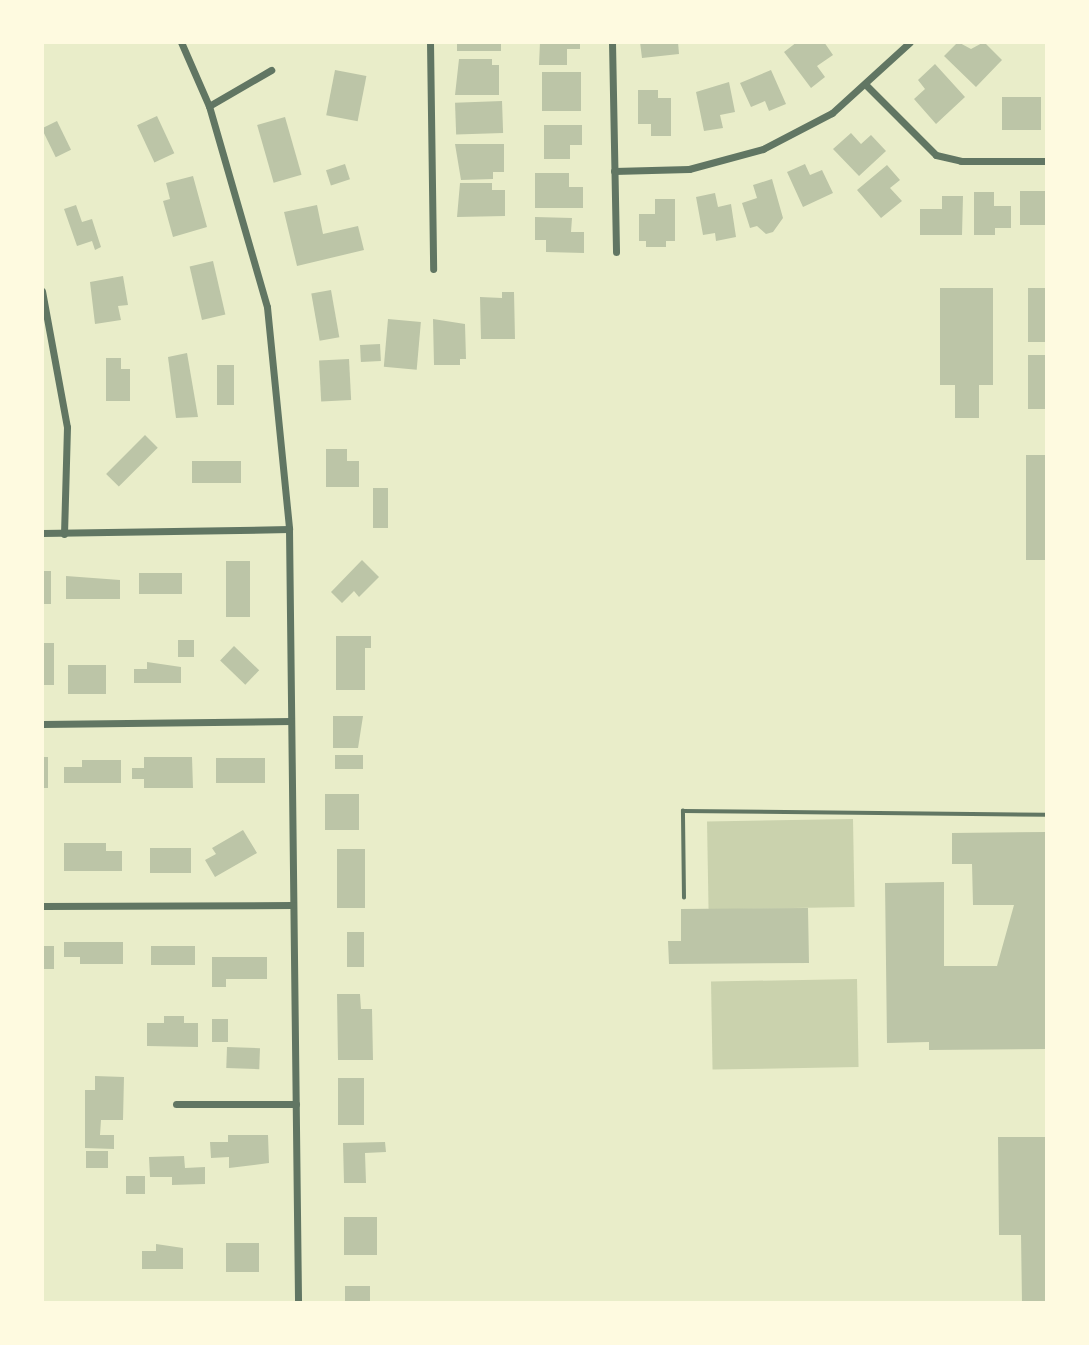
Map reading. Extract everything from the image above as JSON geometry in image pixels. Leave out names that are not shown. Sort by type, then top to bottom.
[{"type":"street","points":[[181,42],[209,106],[267,307],[289,529],[298,1303]]},
{"type":"street","points":[[430,42],[433,268]]},
{"type":"street","points":[[612,42],[616,253]]},
{"type":"street","points":[[614,171],[689,169],[729,162],[794,135],[832,113],[910,42]]},
{"type":"street","points":[[209,106],[271,70]]},
{"type":"street","points":[[865,84],[936,155],[961,161],[1047,161]]},
{"type":"street","points":[[42,291],[67,427],[64,534]]},
{"type":"street","points":[[42,533],[289,529]]},
{"type":"street","points":[[42,724],[291,721]]},
{"type":"street","points":[[42,906],[293,905]]},
{"type":"street","points":[[176,1104],[296,1104]]},
{"type":"lane","points":[[684,898],[683,811],[1047,815]]},
{"type":"green space","points":[[853,819],[855,907],[709,910],[707,822]]},
{"type":"green space","points":[[857,979],[859,1067],[713,1070],[711,982]]},
{"type":"building","points":[[457,42],[501,42],[501,51],[457,51]]},
{"type":"building","points":[[540,42],[580,42],[580,49],[567,49],[567,65],[539,65]]},
{"type":"building","points":[[640,42],[678,42],[679,54],[642,58]]},
{"type":"building","points":[[797,42],[824,42],[833,55],[817,66],[825,77],[811,88],[784,52]]},
{"type":"building","points":[[958,42],[971,49],[984,42],[1002,60],[976,87],[944,56]]},
{"type":"building","points":[[459,59],[492,59],[492,65],[499,65],[499,95],[455,95]]},
{"type":"building","points":[[935,64],[965,97],[936,124],[914,99],[925,89],[918,80]]},
{"type":"building","points":[[335,70],[366,76],[358,121],[326,115]]},
{"type":"building","points":[[771,70],[786,104],[769,111],[765,101],[751,107],[740,83]]},
{"type":"building","points":[[542,72],[581,72],[581,111],[542,111]]},
{"type":"building","points":[[729,82],[735,112],[720,115],[723,128],[704,131],[696,92]]},
{"type":"building","points":[[638,90],[658,90],[658,98],[671,98],[671,136],[651,136],[651,124],[638,124]]},
{"type":"building","points":[[1002,97],[1041,97],[1041,130],[1002,130]]},
{"type":"building","points":[[502,101],[503,133],[456,135],[455,103]]},
{"type":"building","points":[[157,116],[174,153],[154,162],[137,125]]},
{"type":"building","points":[[285,117],[302,175],[274,183],[257,125]]},
{"type":"building","points":[[57,121],[71,150],[56,157],[42,128]]},
{"type":"building","points":[[544,125],[582,125],[582,145],[570,145],[570,159],[544,159]]},
{"type":"building","points":[[851,133],[861,144],[871,135],[886,151],[859,176],[833,149]]},
{"type":"building","points":[[455,144],[504,144],[504,172],[493,172],[493,179],[461,180]]},
{"type":"building","points":[[345,164],[350,179],[331,185],[326,170]]},
{"type":"building","points":[[805,164],[810,175],[822,170],[833,193],[803,207],[787,172]]},
{"type":"building","points":[[887,165],[900,180],[890,188],[902,201],[881,218],[857,190]]},
{"type":"building","points":[[535,173],[569,173],[569,187],[583,187],[583,208],[535,208]]},
{"type":"building","points":[[193,176],[207,227],[173,237],[163,201],[170,199],[166,183]]},
{"type":"building","points":[[772,179],[783,218],[773,232],[766,234],[757,226],[750,228],[742,203],[757,198],[753,185]]},
{"type":"building","points":[[460,183],[492,183],[492,190],[505,190],[505,216],[457,217]]},
{"type":"building","points":[[1020,191],[1047,191],[1047,225],[1020,225]]},
{"type":"building","points":[[974,192],[994,192],[994,206],[1011,206],[1011,228],[995,228],[995,235],[974,235]]},
{"type":"building","points":[[715,193],[718,207],[731,204],[736,237],[716,241],[715,233],[703,235],[696,197]]},
{"type":"building","points":[[942,196],[963,196],[962,235],[920,235],[920,209],[942,209]]},
{"type":"building","points":[[655,199],[675,199],[675,241],[666,241],[666,247],[646,247],[646,241],[639,241],[639,214],[655,214]]},
{"type":"building","points":[[76,205],[82,222],[92,219],[101,247],[95,250],[92,241],[77,246],[64,209]]},
{"type":"building","points":[[317,205],[323,234],[358,226],[364,250],[297,266],[284,212]]},
{"type":"building","points":[[535,217],[572,218],[571,232],[584,232],[584,253],[546,252],[546,240],[535,240]]},
{"type":"building","points":[[213,261],[225,315],[202,320],[190,266]]},
{"type":"building","points":[[123,276],[128,305],[118,306],[121,320],[95,324],[90,282]]},
{"type":"building","points":[[940,288],[993,288],[993,385],[979,385],[979,418],[955,418],[955,385],[940,385]]},
{"type":"building","points":[[1028,288],[1047,288],[1047,342],[1028,342]]},
{"type":"building","points":[[331,290],[339,337],[320,341],[311,293]]},
{"type":"building","points":[[502,292],[514,292],[515,339],[481,339],[480,297],[502,298]]},
{"type":"building","points":[[388,319],[421,322],[417,370],[384,367]]},
{"type":"building","points":[[433,319],[465,324],[466,359],[460,359],[460,365],[434,365]]},
{"type":"building","points":[[380,344],[381,361],[361,362],[360,345]]},
{"type":"building","points":[[187,353],[198,417],[176,418],[168,357]]},
{"type":"building","points":[[1028,355],[1047,355],[1047,409],[1028,409]]},
{"type":"building","points":[[106,358],[121,358],[121,369],[130,369],[130,401],[106,401]]},
{"type":"building","points":[[349,359],[351,400],[321,402],[319,361]]},
{"type":"building","points":[[217,365],[234,365],[234,405],[217,405]]},
{"type":"building","points":[[145,435],[158,448],[119,487],[106,474]]},
{"type":"building","points":[[326,449],[347,449],[347,461],[359,461],[359,487],[326,487]]},
{"type":"building","points":[[1026,455],[1047,455],[1047,560],[1026,560]]},
{"type":"building","points":[[192,461],[241,461],[241,483],[192,483]]},
{"type":"building","points":[[373,488],[388,488],[388,528],[373,528]]},
{"type":"building","points":[[362,560],[379,577],[359,597],[354,591],[342,603],[331,592]]},
{"type":"building","points":[[226,561],[250,561],[250,617],[226,617]]},
{"type":"building","points":[[42,571],[51,571],[51,604],[42,604]]},
{"type":"building","points":[[139,573],[182,573],[182,594],[139,594]]},
{"type":"building","points":[[66,576],[120,580],[120,599],[66,599]]},
{"type":"building","points":[[336,636],[371,636],[371,648],[365,648],[365,690],[336,690]]},
{"type":"building","points":[[178,640],[194,640],[194,657],[178,657]]},
{"type":"building","points":[[42,643],[54,643],[54,685],[42,685]]},
{"type":"building","points":[[234,646],[259,670],[245,685],[220,660]]},
{"type":"building","points":[[147,662],[181,667],[181,683],[134,683],[134,669],[147,669]]},
{"type":"building","points":[[68,665],[106,665],[106,694],[68,694]]},
{"type":"building","points":[[333,716],[363,716],[358,748],[333,748]]},
{"type":"building","points":[[335,755],[363,755],[363,769],[335,769]]},
{"type":"building","points":[[42,757],[48,757],[48,788],[42,788]]},
{"type":"building","points":[[144,757],[192,757],[193,788],[144,788],[144,779],[132,779],[132,768],[144,768]]},
{"type":"building","points":[[216,758],[265,758],[265,783],[216,783]]},
{"type":"building","points":[[82,760],[121,760],[121,783],[64,783],[64,767],[82,767]]},
{"type":"building","points":[[325,794],[359,794],[359,830],[325,830]]},
{"type":"building","points":[[243,830],[257,853],[215,877],[205,860],[216,854],[212,848]]},
{"type":"building","points":[[1047,832],[1047,1049],[929,1050],[929,1042],[887,1043],[885,883],[944,882],[944,966],[997,966],[1014,905],[973,905],[972,864],[952,864],[952,833]]},
{"type":"building","points":[[64,843],[106,843],[106,851],[122,851],[122,871],[64,871]]},
{"type":"building","points":[[150,848],[191,848],[191,873],[150,873]]},
{"type":"building","points":[[337,849],[365,849],[365,908],[337,908]]},
{"type":"building","points":[[808,908],[809,963],[669,964],[668,941],[681,941],[681,909]]},
{"type":"building","points":[[347,932],[364,932],[364,967],[347,967]]},
{"type":"building","points":[[64,942],[123,942],[123,964],[80,964],[80,957],[64,957]]},
{"type":"building","points":[[42,946],[54,946],[54,969],[42,969]]},
{"type":"building","points":[[151,946],[195,946],[195,965],[151,965]]},
{"type":"building","points":[[212,957],[267,957],[267,979],[226,979],[226,987],[212,987]]},
{"type":"building","points":[[337,994],[360,994],[361,1009],[372,1009],[373,1060],[338,1060]]},
{"type":"building","points":[[164,1016],[184,1016],[184,1023],[198,1023],[198,1047],[147,1046],[147,1023],[164,1023]]},
{"type":"building","points":[[212,1019],[228,1019],[228,1042],[212,1042]]},
{"type":"building","points":[[227,1047],[260,1048],[259,1069],[226,1068]]},
{"type":"building","points":[[95,1076],[124,1077],[123,1120],[101,1120],[100,1135],[114,1135],[114,1149],[85,1148],[85,1090],[95,1090]]},
{"type":"building","points":[[338,1078],[364,1078],[364,1125],[338,1125]]},
{"type":"building","points":[[228,1135],[268,1135],[269,1163],[229,1168],[229,1157],[211,1158],[210,1142],[228,1142]]},
{"type":"building","points":[[998,1137],[1047,1137],[1047,1303],[1022,1303],[1021,1235],[999,1235]]},
{"type":"building","points":[[385,1142],[386,1152],[365,1153],[366,1183],[344,1183],[343,1143]]},
{"type":"building","points":[[86,1151],[108,1151],[108,1168],[86,1168]]},
{"type":"building","points":[[184,1156],[185,1168],[205,1167],[205,1184],[172,1185],[172,1177],[150,1177],[149,1157]]},
{"type":"building","points":[[126,1176],[145,1176],[145,1194],[126,1194]]},
{"type":"building","points":[[344,1217],[377,1217],[377,1255],[344,1255]]},
{"type":"building","points":[[226,1243],[259,1243],[259,1272],[226,1272]]},
{"type":"building","points":[[156,1244],[183,1248],[183,1269],[142,1269],[142,1251],[156,1251]]},
{"type":"building","points":[[345,1286],[370,1286],[370,1303],[345,1303]]}]
